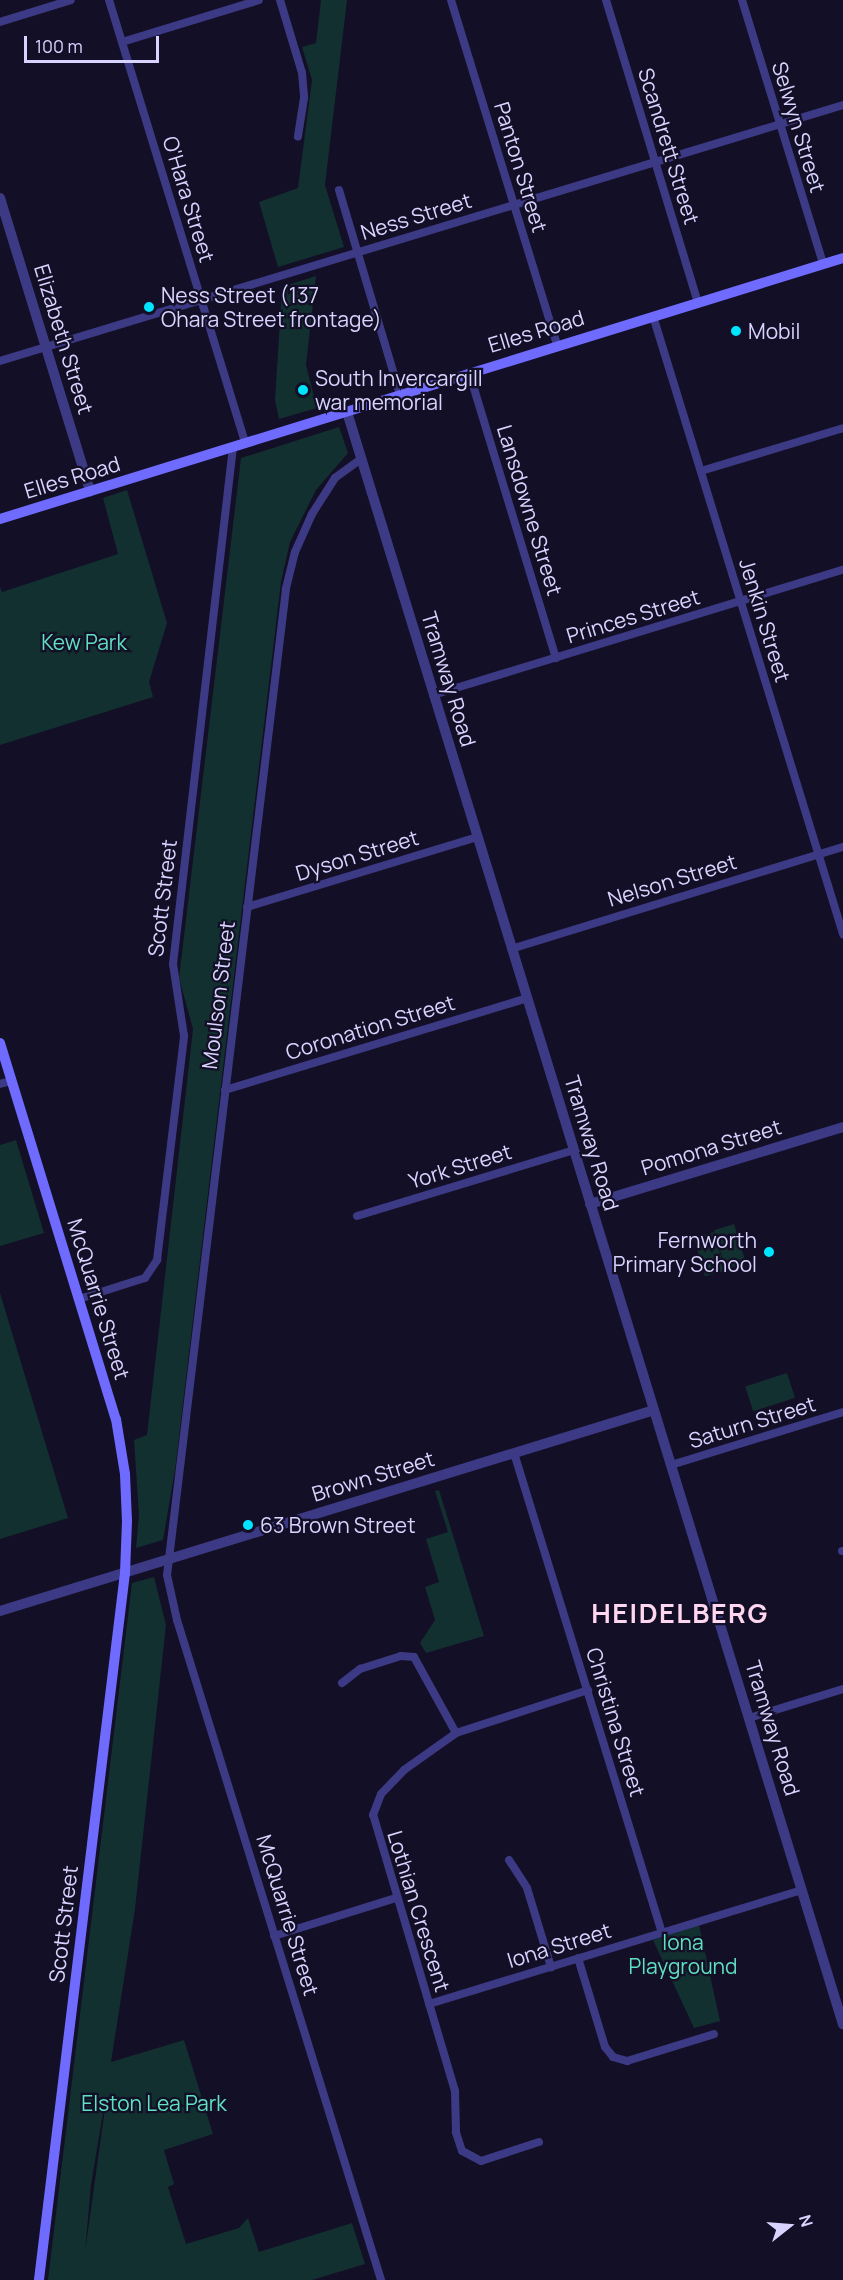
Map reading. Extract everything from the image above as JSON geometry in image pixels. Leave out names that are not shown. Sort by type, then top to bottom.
[{"type":"main road","name":"Elles Road","points":[[0,519],[843,258]]},
{"type":"main road","name":"McQuarrie Street","points":[[0,1043],[119,1432],[126,1511],[125,1573]]},
{"type":"main road","name":"Scott Street","points":[[39,2280],[125,1573]]},
{"type":"street","points":[[0,22],[71,0]]},
{"type":"street","name":"O'Hara Street","points":[[109,0],[245,444]]},
{"type":"street","points":[[122,42],[259,0]]},
{"type":"street","points":[[280,0],[302,73],[304,98],[298,137]]},
{"type":"street","name":"Panton Street","points":[[451,0],[557,345]]},
{"type":"street","name":"Scandrett Street","points":[[606,0],[698,302]]},
{"type":"street","name":"Selwyn Street","points":[[742,0],[823,264]]},
{"type":"street","name":"Ness Street","points":[[0,361],[201,302],[843,105]]},
{"type":"street","points":[[339,190],[400,394]]},
{"type":"street","name":"Elizabeth Street","points":[[0,198],[90,491]]},
{"type":"street","name":"Jenkin Street","points":[[653,316],[843,934]]},
{"type":"street","name":"Lansdowne Street","points":[[469,372],[556,658]]},
{"type":"street","name":"Tramway Road","points":[[346,412],[843,2024]]},
{"type":"street","points":[[701,471],[843,428]]},
{"type":"street","name":"Scott Street","points":[[79,1299],[145,1278],[157,1260],[184,1036],[173,964],[233,447]]},
{"type":"street","name":"Moulson Street","points":[[168,1559],[290,570],[295,552],[323,497],[342,471],[361,459]]},
{"type":"street","name":"Princes Street","points":[[433,695],[843,570]]},
{"type":"street","name":"Dyson Street","points":[[247,907],[477,837]]},
{"type":"street","name":"Nelson Street","points":[[511,948],[843,847]]},
{"type":"street","name":"Coronation Street","points":[[225,1090],[526,998]]},
{"type":"street","points":[[0,1084],[11,1081]]},
{"type":"street","name":"Pomona Street","points":[[591,1204],[843,1127]]},
{"type":"street","name":"York Street","points":[[357,1216],[574,1150]]},
{"type":"street","name":"Brown Street","points":[[0,1611],[654,1410]]},
{"type":"street","name":"Saturn Street","points":[[671,1465],[843,1412]]},
{"type":"street","name":"Christina Street","points":[[514,1453],[663,1933]]},
{"type":"street","name":"McQuarrie Street","points":[[168,1559],[168,1582],[175,1613],[381,2280]]},
{"type":"street","points":[[342,1683],[360,1669],[410,1655],[418,1661],[456,1733]]},
{"type":"street","points":[[749,1718],[843,1689]]},
{"type":"street","name":"Lothian Crescent","points":[[539,2142],[481,2161],[465,2155],[456,2132],[455,2091],[374,1826],[375,1805],[404,1770],[456,1733],[588,1690]]},
{"type":"street","points":[[509,1860],[527,1888],[550,1967]]},
{"type":"street","name":"Iona Street","points":[[429,2004],[802,1890]]},
{"type":"street","points":[[274,1936],[396,1898]]},
{"type":"street","points":[[578,1958],[605,2047],[613,2057],[627,2061],[714,2034]]},
{"type":"green space","points":[[321,0],[347,0],[325,185],[344,247],[278,267],[259,202],[298,188],[312,80],[302,47],[316,43]]},
{"type":"green space","points":[[316,276],[306,365],[317,408],[279,419],[275,400],[282,287]]},
{"type":"green space","points":[[339,427],[348,453],[316,490],[290,542],[281,582],[175,1470],[163,1540],[136,1548],[139,1515],[134,1440],[147,1435],[193,1029],[179,978],[241,458]]},
{"type":"green space","name":"Kew Park","points":[[127,490],[167,623],[149,682],[153,697],[0,745],[0,587],[2,592],[118,554],[103,498]]},
{"type":"green space","points":[[16,1140],[44,1233],[0,1246],[0,1145]]},
{"type":"green space","points":[[734,1224],[746,1263],[726,1269],[714,1230]]},
{"type":"green space","points":[[714,1232],[725,1270],[705,1276],[694,1238]]},
{"type":"green space","points":[[0,1293],[68,1518],[0,1539]]},
{"type":"green space","points":[[787,1373],[795,1398],[753,1411],[745,1387]]},
{"type":"green space","points":[[439,1490],[484,1636],[426,1653],[420,1643],[435,1620],[425,1587],[439,1582],[426,1539],[448,1532],[435,1491]]},
{"type":"green space","name":"Elston Lea Park","points":[[154,1577],[166,1625],[135,1909],[111,2062],[184,2040],[213,2134],[164,2150],[174,2184],[168,2187],[186,2244],[239,2228],[248,2218],[259,2252],[352,2223],[365,2264],[312,2280],[48,2280],[132,1583]],"holes":[[[106,2101],[85,2252],[91,2185]]]},
{"type":"green space","name":"Iona Playground","points":[[699,1925],[720,2021],[694,2028],[653,1940]]},
{"type":"place","name":"Ness Street (137 Ohara Street frontage)","points":[[149,307]]},
{"type":"place","name":"Mobil","points":[[736,331]]},
{"type":"place","name":"South Invercargill war memorial","points":[[303,390]]},
{"type":"place","name":"Fernworth Primary School","points":[[769,1252]]},
{"type":"place","name":"63 Brown Street","points":[[248,1525]]},
{"type":"district","name":"HEIDELBERG","points":[[680,1613]]}]
